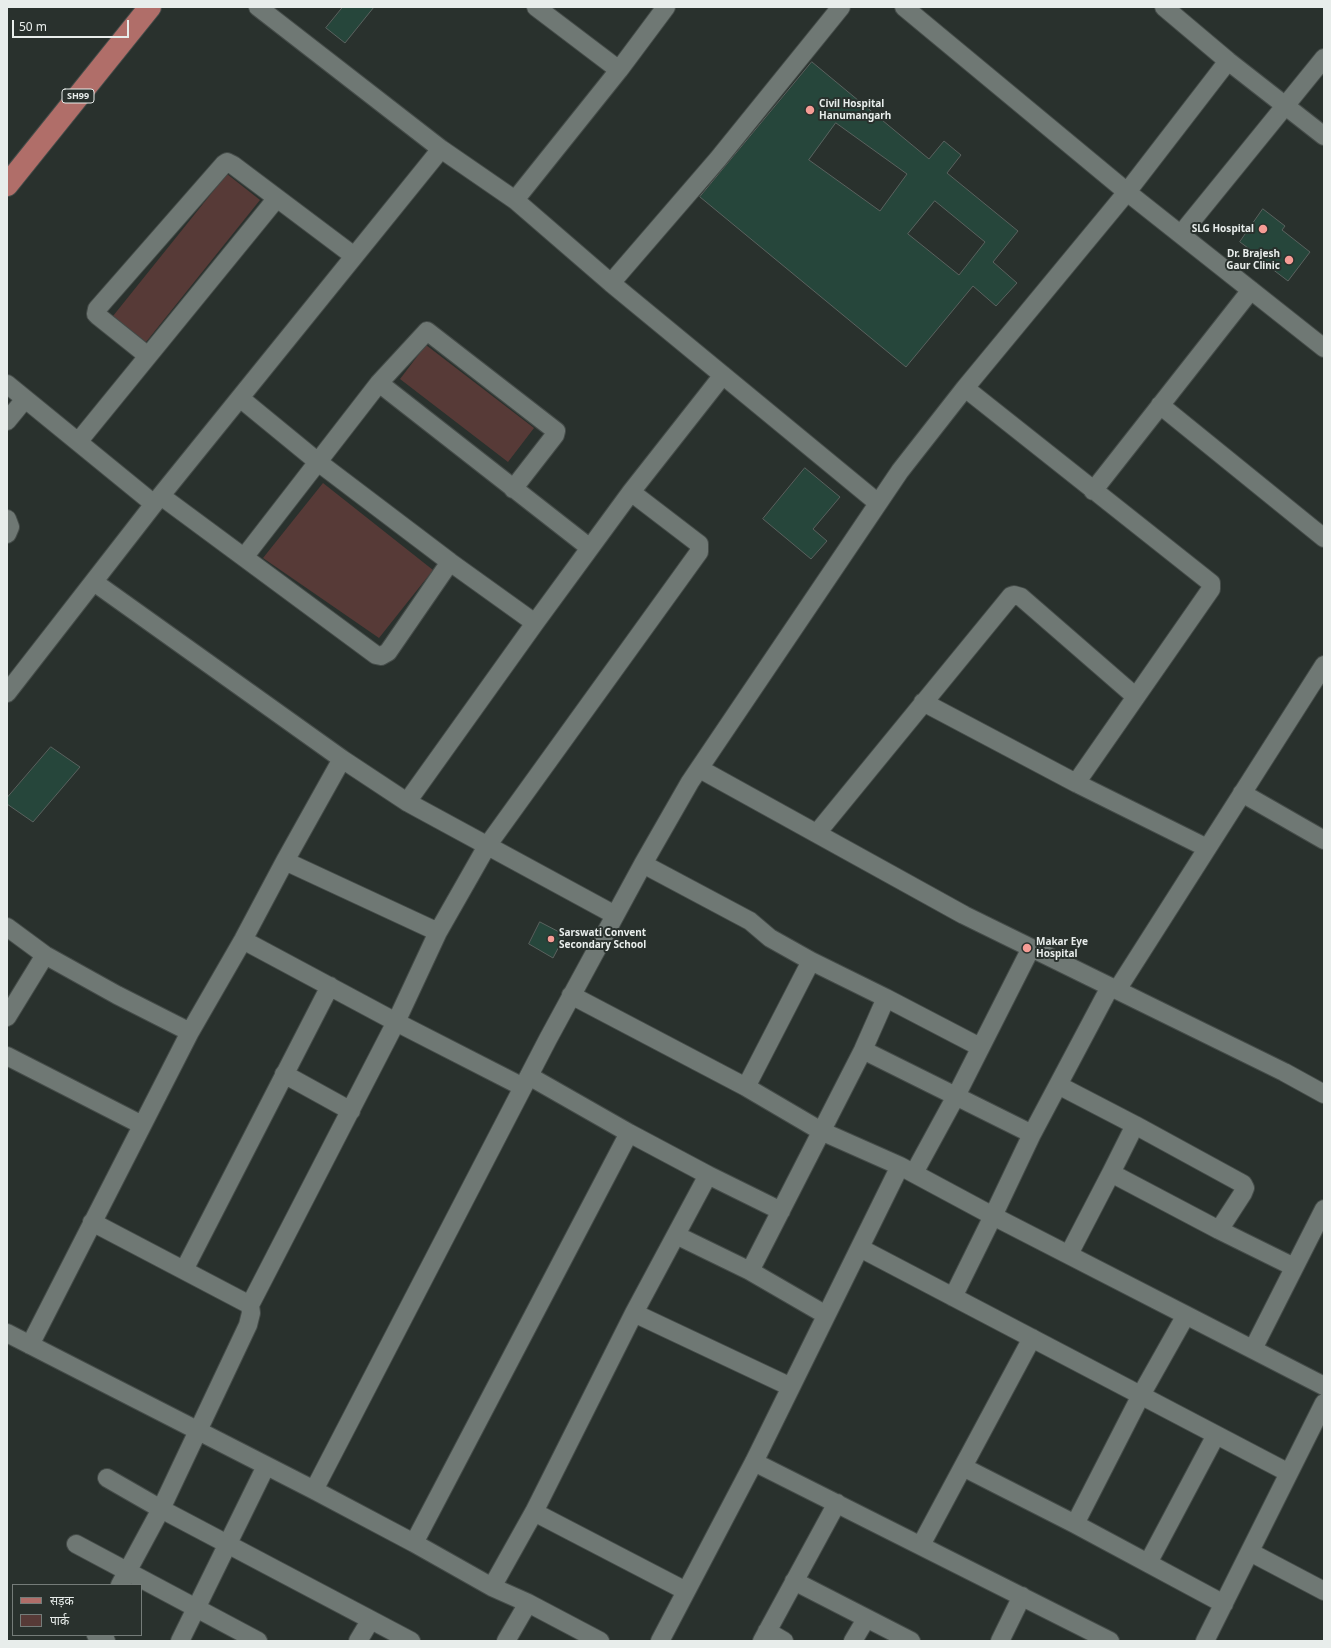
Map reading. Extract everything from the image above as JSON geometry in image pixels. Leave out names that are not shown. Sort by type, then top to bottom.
[{"type":"main road","name":"SH99","points":[[7,185],[150,7]]},
{"type":"street","points":[[258,7],[440,149],[515,200],[611,283],[878,503]]},
{"type":"street","points":[[536,7],[619,70]]},
{"type":"street","points":[[515,200],[619,70],[666,7]]},
{"type":"street","points":[[611,283],[718,159],[841,7]]},
{"type":"street","points":[[904,7],[1127,192],[1324,348]]},
{"type":"street","points":[[1164,7],[1228,61],[1324,136]]},
{"type":"street","points":[[1181,234],[1324,58]]},
{"type":"street","points":[[314,1490],[571,995],[690,782],[900,471],[965,388],[1127,192],[1228,61]]},
{"type":"street","points":[[7,693],[158,500],[440,149]]},
{"type":"street","points":[[148,356],[98,316],[96,314],[98,309],[226,162],[233,165],[354,256]]},
{"type":"street","points":[[78,442],[277,198]]},
{"type":"street","points":[[1093,491],[1251,290]]},
{"type":"street","points":[[245,556],[379,383],[425,332],[429,332],[557,432],[513,488]]},
{"type":"street","points":[[407,802],[631,492],[723,374]]},
{"type":"street","points":[[379,383],[590,548]]},
{"type":"street","points":[[7,384],[78,442],[158,500],[245,556],[376,655],[381,656],[388,652],[450,562]]},
{"type":"street","points":[[965,388],[1093,491],[1206,578],[1212,586],[1076,783]]},
{"type":"street","points":[[7,421],[25,398]]},
{"type":"street","points":[[240,398],[318,462],[450,562],[535,623]]},
{"type":"street","points":[[1160,405],[1324,538]]},
{"type":"street","points":[[124,1578],[161,1509],[248,1325],[251,1313],[250,1305],[396,1022],[438,932],[487,846],[699,552],[696,541],[631,492]]},
{"type":"street","points":[[7,519],[10,527],[7,534]]},
{"type":"street","points":[[94,582],[342,759],[407,802],[615,915]]},
{"type":"street","points":[[817,833],[1008,599],[1014,595],[1020,598],[1136,697]]},
{"type":"street","points":[[953,1297],[1032,1134],[1058,1085],[1114,988],[1207,848],[1324,665]]},
{"type":"street","points":[[923,702],[1076,783],[1207,848]]},
{"type":"street","points":[[30,1345],[190,1032],[243,940],[342,759]]},
{"type":"street","points":[[700,769],[964,915],[1277,1069],[1324,1094]]},
{"type":"street","points":[[1242,793],[1324,840]]},
{"type":"street","points":[[285,861],[438,932]]},
{"type":"street","points":[[643,864],[750,921],[770,938],[811,961],[980,1047]]},
{"type":"street","points":[[7,927],[45,956],[117,996],[190,1032]]},
{"type":"street","points":[[243,940],[396,1022],[526,1082],[782,1211]]},
{"type":"street","points":[[660,1641],[754,1462],[860,1248],[907,1170],[956,1096],[1030,948]]},
{"type":"street","points":[[7,1017],[45,956]]},
{"type":"street","points":[[746,1087],[811,961]]},
{"type":"street","points":[[184,1270],[330,986]]},
{"type":"street","points":[[571,995],[746,1087],[822,1131],[907,1170],[993,1216],[1324,1386]]},
{"type":"street","points":[[750,1272],[863,1050],[886,998]]},
{"type":"street","points":[[863,1050],[1032,1134]]},
{"type":"street","points":[[7,1056],[142,1124]]},
{"type":"street","points":[[284,1074],[351,1111]]},
{"type":"street","points":[[1058,1085],[1243,1184],[1245,1188],[1244,1193],[1219,1230]]},
{"type":"street","points":[[1069,1254],[1112,1173],[1135,1125]]},
{"type":"street","points":[[414,1543],[629,1133]]},
{"type":"street","points":[[1112,1173],[1219,1230],[1294,1267]]},
{"type":"street","points":[[492,1587],[534,1512],[634,1313],[708,1175]]},
{"type":"street","points":[[1253,1350],[1324,1209]]},
{"type":"street","points":[[92,1222],[250,1305]]},
{"type":"street","points":[[676,1235],[750,1272],[826,1315]]},
{"type":"street","points":[[860,1248],[1289,1473]]},
{"type":"street","points":[[634,1313],[791,1387]]},
{"type":"street","points":[[1075,1524],[1141,1395],[1186,1315]]},
{"type":"street","points":[[7,1333],[314,1490],[414,1543],[492,1587],[528,1603],[595,1640]]},
{"type":"street","points":[[921,1545],[1032,1338]]},
{"type":"street","points":[[1205,1641],[1324,1403]]},
{"type":"street","points":[[1148,1563],[1216,1435]]},
{"type":"street","points":[[754,1462],[1022,1596],[1102,1639]]},
{"type":"street","points":[[180,1641],[266,1466]]},
{"type":"street","points":[[963,1467],[1075,1524],[1224,1604]]},
{"type":"street","points":[[107,1478],[161,1509],[411,1641]]},
{"type":"street","points":[[784,1641],[764,1636],[837,1504]]},
{"type":"street","points":[[534,1512],[686,1591]]},
{"type":"street","points":[[76,1544],[124,1578],[138,1584]]},
{"type":"street","points":[[1250,1552],[1324,1591]]},
{"type":"street","points":[[794,1581],[911,1641]]},
{"type":"street","points":[[142,1586],[196,1608],[258,1641]]},
{"type":"street","points":[[1000,1641],[1022,1596]]},
{"type":"street","points":[[506,1641],[528,1603]]},
{"type":"street","points":[[853,1641],[866,1618]]},
{"type":"street","points":[[358,1641],[370,1620]]},
{"type":"street","points":[[97,1636],[106,1641]]},
{"type":"green space","points":[[227,174],[260,200],[146,342],[113,316]]},
{"type":"green space","points":[[426,345],[534,428],[508,462],[400,379]]},
{"type":"green space","points":[[323,483],[433,570],[379,638],[263,558]]},
{"type":"building","points":[[343,7],[374,7],[345,43],[326,28]]},
{"type":"building","points":[[812,62],[929,159],[944,141],[961,155],[947,173],[1018,231],[993,262],[1017,283],[996,306],[973,286],[906,367],[700,197]],"holes":[[[836,123],[907,174],[880,211],[809,160]],[[935,201],[985,242],[959,275],[908,234]]]},
{"type":"building","points":[[1263,209],[1285,226],[1282,230],[1310,252],[1288,281],[1240,242]]},
{"type":"building","points":[[805,468],[840,497],[813,529],[827,541],[811,559],[763,519]]},
{"type":"building","points":[[51,747],[80,767],[33,822],[7,804],[7,798]]},
{"type":"building","points":[[540,922],[565,935],[553,958],[529,944]]},
{"type":"place","name":"Civil Hospital Hanumangarh","points":[[810,110]]},
{"type":"place","name":"SLG Hospital","points":[[1263,229]]},
{"type":"place","name":"Dr. Brajesh Gaur Clinic","points":[[1289,260]]},
{"type":"place","name":"Sarswati Convent Secondary School","points":[[551,939]]},
{"type":"place","name":"Makar Eye Hospital","points":[[1027,948]]}]
